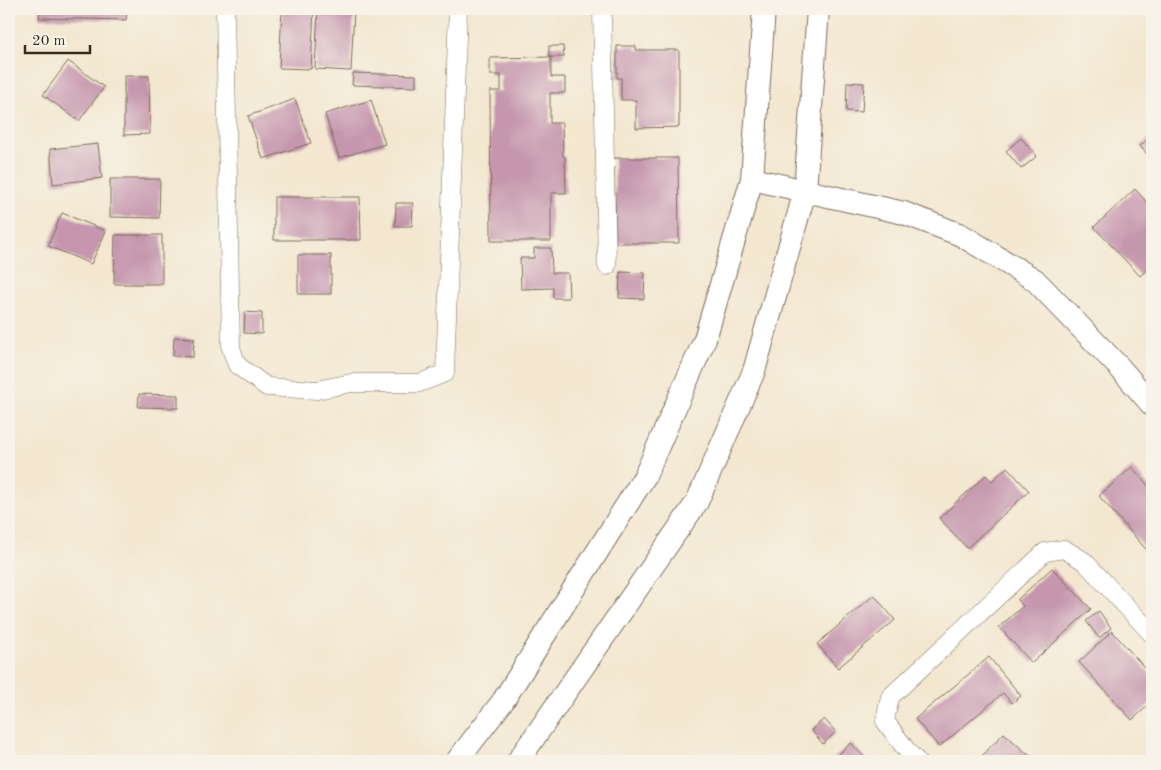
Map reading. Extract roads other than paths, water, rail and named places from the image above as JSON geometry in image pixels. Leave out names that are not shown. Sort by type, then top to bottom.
[{"type":"street","points":[[225,9],[231,348],[237,366],[267,387],[317,390],[350,383],[420,383],[445,373],[458,9]]},
{"type":"street","points":[[602,9],[607,266]]},
{"type":"street","points":[[457,761],[503,701],[645,476],[705,339],[752,178],[764,9]]},
{"type":"street","points":[[518,761],[698,502],[754,371],[805,191],[818,9]]},
{"type":"street","points":[[752,178],[904,213],[962,235],[1035,280],[1120,368],[1152,405]]},
{"type":"street","points":[[916,761],[885,721],[890,697],[1045,552],[1064,549],[1084,561],[1152,634]]}]
